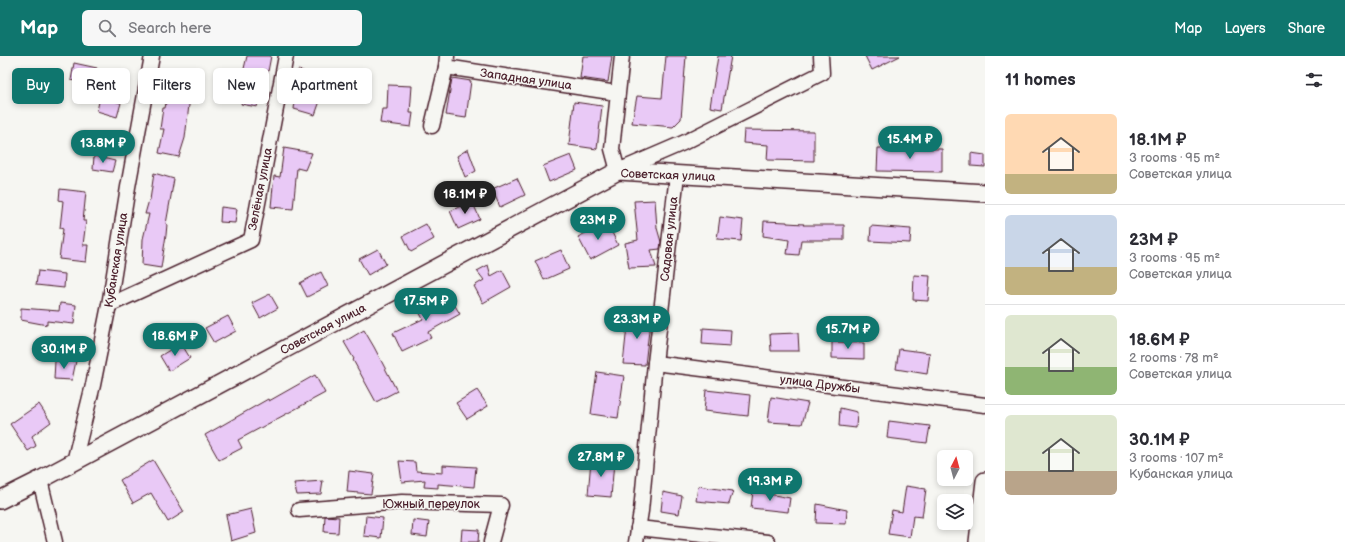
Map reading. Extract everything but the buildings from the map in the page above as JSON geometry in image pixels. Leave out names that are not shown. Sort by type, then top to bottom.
[{"type":"street","name":"Кубанская улица","points":[[74,462],[93,385],[109,305],[128,187],[152,56]]},
{"type":"street","name":"Зелёная улица","points":[[109,305],[251,240],[286,56]]},
{"type":"street","points":[[622,56],[612,149],[618,171],[682,143],[822,73],[821,56]]},
{"type":"street","points":[[432,126],[446,62]]},
{"type":"street","name":"Западная улица","points":[[446,62],[617,93]]},
{"type":"street","name":"Советская улица","points":[[0,500],[74,462],[618,171],[985,193]]},
{"type":"street","name":"Садовая улица","points":[[636,542],[677,175]]},
{"type":"street","name":"улица Дружбы","points":[[656,363],[985,405]]},
{"type":"street","points":[[40,480],[55,542]]},
{"type":"street","points":[[978,542],[985,481]]},
{"type":"street","name":"Южный переулок","points":[[299,510],[402,502],[501,505],[491,542]]},
{"type":"street","points":[[638,528],[768,542]]}]
